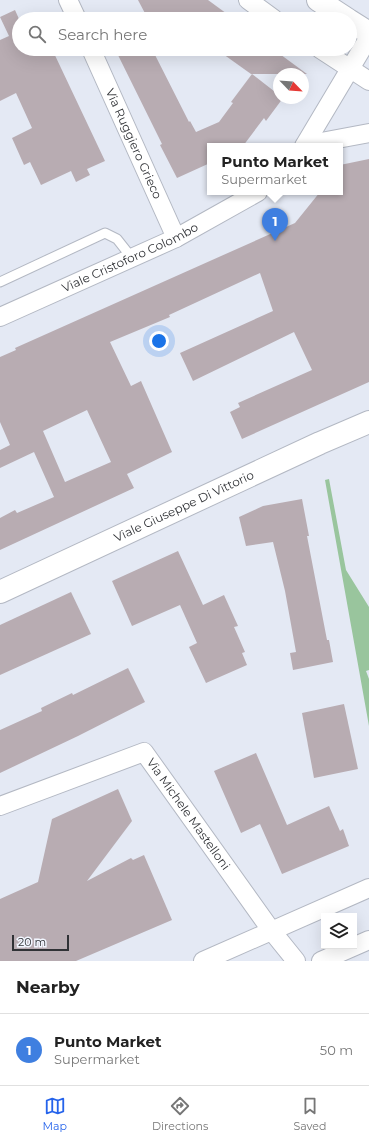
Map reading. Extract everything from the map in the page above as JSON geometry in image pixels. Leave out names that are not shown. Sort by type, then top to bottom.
[{"type":"street","points":[[68,0],[74,12]]},
{"type":"street","points":[[248,0],[264,12]]},
{"type":"street","points":[[318,0],[336,12]]},
{"type":"street","points":[[357,25],[369,33]]},
{"type":"street","points":[[305,143],[369,37]]},
{"type":"street","name":"Via Ruggiero Grieco","points":[[94,56],[176,238]]},
{"type":"street","points":[[331,56],[369,81]]},
{"type":"street","points":[[316,143],[369,134]]},
{"type":"street","name":"Viale Cristoforo Colombo","points":[[0,317],[176,238],[253,195]]},
{"type":"street","name":"Viale Giuseppe Di Vittorio","points":[[0,592],[320,443],[369,422]]},
{"type":"street","name":"Via Michele Mastelloni","points":[[0,806],[144,752],[271,930],[296,961]]},
{"type":"street","points":[[203,961],[369,888]]},
{"type":"street","points":[[321,961],[369,940]]},
{"type":"lane","points":[[0,282],[105,233],[117,239],[132,258]]},
{"type":"green space","points":[[329,479],[346,570],[369,607],[369,670],[366,671],[369,679],[369,726],[325,480]]},
{"type":"building","points":[[138,0],[208,0],[224,12],[144,12]]},
{"type":"building","points":[[15,10],[16,12],[12,12],[12,56],[55,56],[105,161],[87,169],[90,175],[76,182],[71,171],[41,185],[30,162],[24,165],[12,138],[32,128],[16,93],[0,101],[0,40],[9,36],[0,17]]},
{"type":"building","points":[[118,56],[156,56],[189,122],[190,121],[196,132],[219,122],[233,103],[231,102],[252,74],[273,90],[273,104],[279,104],[266,121],[264,118],[245,143],[207,143],[207,164],[177,178],[160,145],[162,144]]},
{"type":"building","points":[[226,56],[283,56],[299,68],[273,68],[273,74],[251,74]]},
{"type":"building","points":[[369,159],[369,382],[242,439],[230,412],[240,407],[238,403],[312,370],[294,332],[193,381],[180,353],[273,311],[260,273],[169,315],[170,317],[110,342],[131,386],[141,381],[172,452],[127,474],[134,488],[0,550],[0,518],[15,510],[17,513],[54,497],[34,452],[0,468],[0,450],[10,445],[0,422],[0,357],[16,350],[15,348],[295,223],[318,195],[343,195],[343,164]],"holes":[[[87,410],[111,462],[65,482],[43,431]]]},
{"type":"building","points":[[302,499],[309,536],[307,536],[327,640],[329,640],[333,662],[293,670],[290,653],[296,652],[285,591],[273,542],[246,546],[239,517],[263,506]]},
{"type":"building","points":[[178,551],[203,605],[224,595],[238,626],[234,627],[245,652],[242,653],[247,665],[206,683],[189,647],[197,643],[180,605],[132,626],[112,581]]},
{"type":"building","points":[[71,592],[91,634],[0,675],[0,625]]},
{"type":"building","points":[[128,668],[145,702],[0,773],[0,730],[42,711],[41,708],[72,693],[73,695]]},
{"type":"building","points":[[344,704],[358,769],[314,778],[302,713]]},
{"type":"building","points":[[256,753],[287,825],[329,806],[340,831],[343,829],[349,846],[282,874],[260,824],[241,833],[214,771]]},
{"type":"building","points":[[118,789],[132,821],[87,881],[131,858],[133,860],[144,855],[172,920],[76,961],[0,961],[0,899],[38,882],[52,819]]},
{"type":"place","name":"Punto Market","points":[[275,241]]}]
